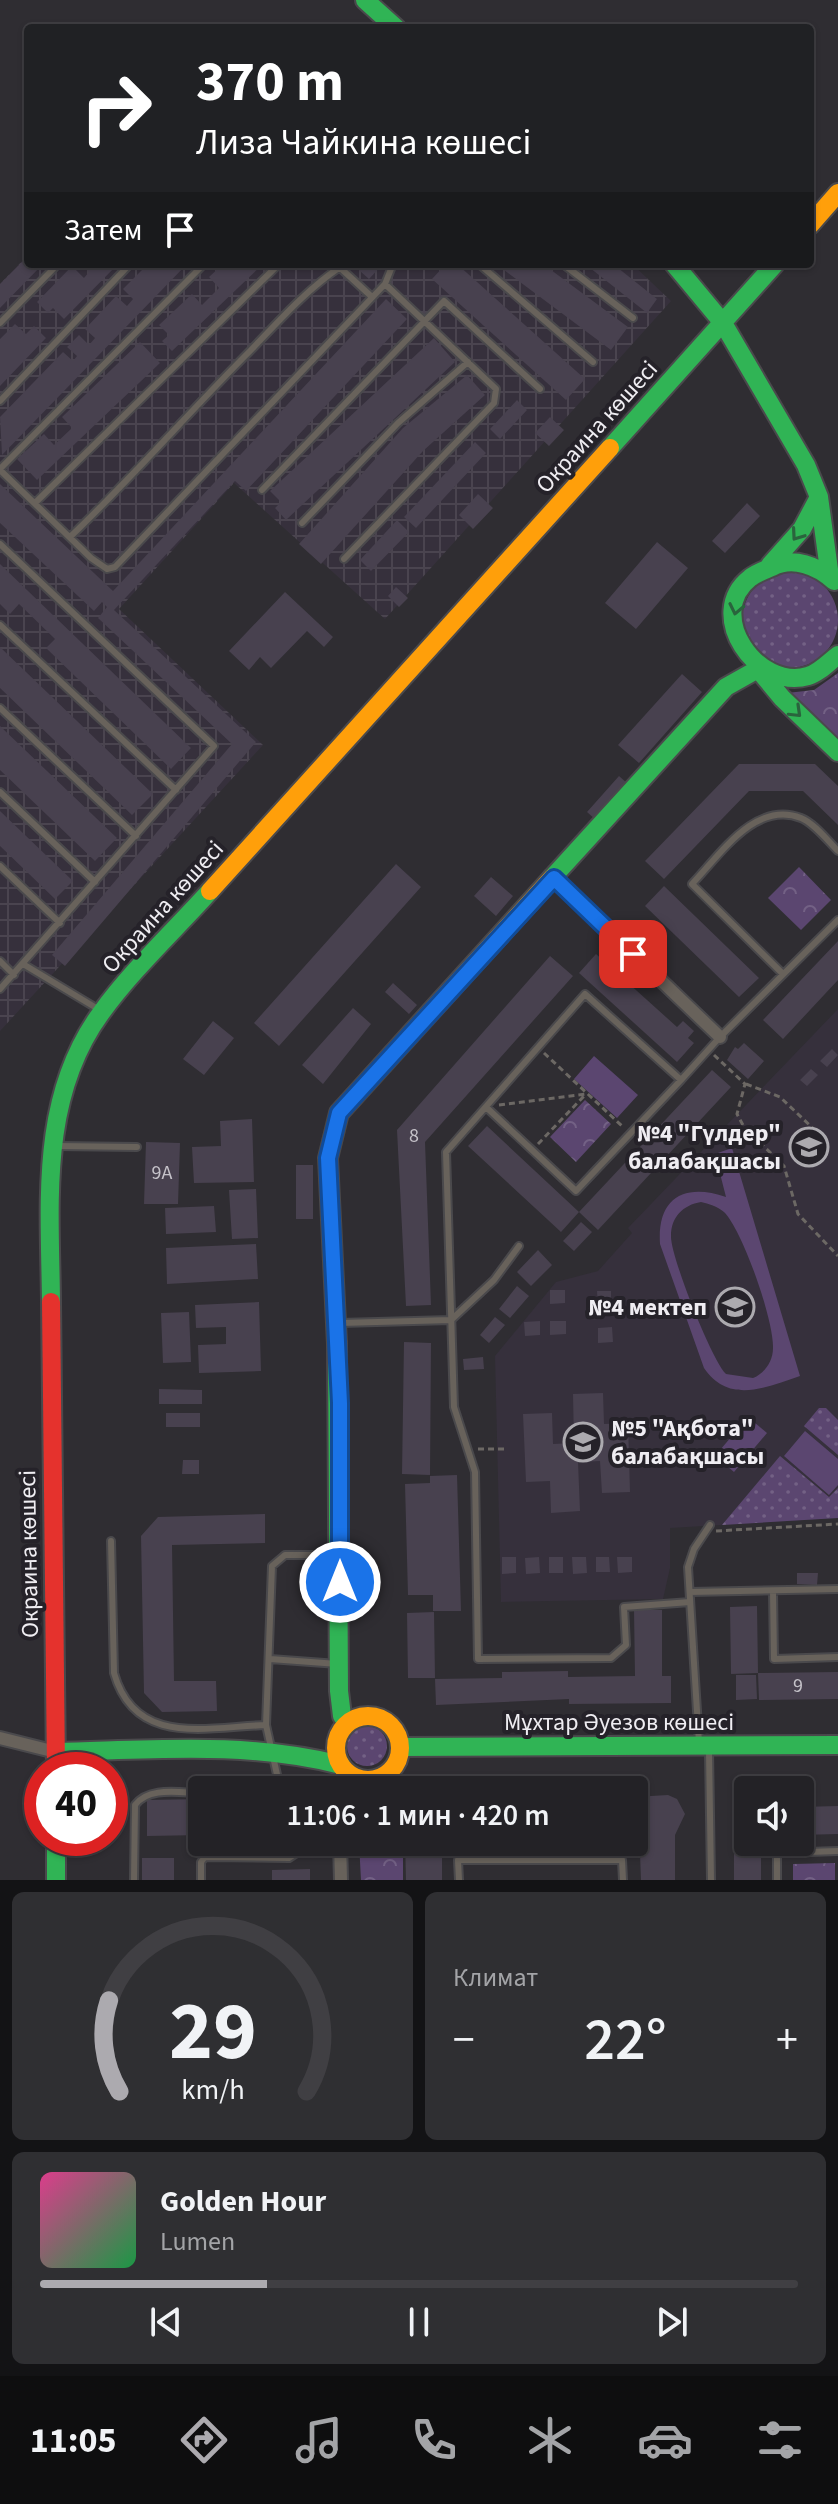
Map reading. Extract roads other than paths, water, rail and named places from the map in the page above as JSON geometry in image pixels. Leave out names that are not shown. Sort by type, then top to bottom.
[{"type":"street","points":[[365,0],[392,24]]},
{"type":"street","points":[[814,220],[838,193]]},
{"type":"street","points":[[677,268],[723,323],[806,465],[819,497],[835,577]]},
{"type":"street","name":"Окраина көшесі","points":[[56,1752],[49,1210],[56,1115],[70,1065],[81,1040],[102,1011],[771,268]]},
{"type":"street","points":[[819,497],[802,529],[768,567],[746,583],[734,608],[734,635],[739,647],[782,698],[838,752]]},
{"type":"street","points":[[768,567],[781,563],[807,564],[835,577]]},
{"type":"street","points":[[726,687],[739,647]]},
{"type":"street","points":[[758,669],[770,675],[795,679],[820,671],[838,655]]},
{"type":"street","points":[[347,1722],[341,1709],[336,1324],[328,1158],[339,1113],[726,687],[758,669]]},
{"type":"street","points":[[554,878],[720,1037]]},
{"type":"street","points":[[343,1776],[336,1743],[347,1722],[366,1715],[380,1717],[391,1724],[400,1747],[399,1757],[388,1773],[382,1776]]},
{"type":"street","points":[[0,1738],[34,1752]]},
{"type":"street","points":[[128,1758],[271,1752],[308,1754],[336,1743]]},
{"type":"street","name":"Мұхтар Әуезов көшесі","points":[[400,1747],[838,1745]]},
{"type":"street","points":[[308,1754],[343,1776]]},
{"type":"street","points":[[56,1856],[56,1880]]},
{"type":"street","points":[[340,1856],[341,1880]]},
{"type":"lane","points":[[0,323],[54,268]]},
{"type":"lane","points":[[0,401],[126,268]]},
{"type":"lane","points":[[200,268],[0,470],[91,558],[107,569],[115,567],[385,284],[391,268]]},
{"type":"lane","points":[[35,503],[275,268]]},
{"type":"lane","points":[[70,537],[122,488],[159,443],[308,290],[336,268]]},
{"type":"lane","points":[[340,268],[372,297]]},
{"type":"lane","points":[[484,268],[593,362]]},
{"type":"lane","points":[[568,268],[633,318]]},
{"type":"lane","points":[[344,559],[494,403],[496,389],[385,284]]},
{"type":"lane","points":[[262,490],[444,301],[540,389]]},
{"type":"lane","points":[[302,523],[398,423],[468,362]]},
{"type":"lane","points":[[0,544],[214,746],[0,989]]},
{"type":"lane","points":[[0,625],[176,790]]},
{"type":"lane","points":[[0,708],[136,836]]},
{"type":"lane","points":[[0,792],[95,882]]},
{"type":"lane","points":[[783,974],[692,884],[750,824],[768,816],[785,814],[804,819],[838,851]]},
{"type":"lane","points":[[0,866],[60,923]]},
{"type":"lane","points":[[486,1107],[576,1191],[720,1037],[838,920]]},
{"type":"lane","points":[[0,961],[14,975]]},
{"type":"lane","points":[[23,964],[102,1011]]},
{"type":"lane","points":[[681,1080],[585,994],[446,1152],[454,1407],[475,1472],[478,1659],[611,1658],[626,1645],[624,1607],[690,1602]]},
{"type":"lane","points":[[52,1146],[137,1147]]},
{"type":"lane","points":[[336,1324],[451,1320],[494,1280],[519,1246]]},
{"type":"lane","points":[[707,1529],[688,1567],[704,1746],[711,1880]]},
{"type":"lane","points":[[111,1541],[114,1673],[121,1693],[142,1717],[161,1727],[266,1725]]},
{"type":"lane","points":[[277,1776],[266,1725],[272,1566],[285,1555],[340,1555]]},
{"type":"lane","points":[[690,1592],[838,1589]]},
{"type":"lane","points":[[773,1591],[774,1659],[838,1657]]},
{"type":"lane","points":[[270,1659],[340,1665]]},
{"type":"lane","points":[[134,1880],[135,1805],[141,1797],[155,1793],[188,1793]]},
{"type":"lane","points":[[777,1880],[777,1853],[838,1851]]},
{"type":"lane","points":[[201,1880],[201,1862],[205,1857],[292,1856]]},
{"type":"lane","points":[[459,1880],[458,1860],[622,1860],[623,1880]]},
{"type":"place","name":"№4 \"Гүлдер\" балабақшасы","points":[[809,1147]]},
{"type":"place","name":"№4 мектеп","points":[[735,1307]]},
{"type":"place","name":"№5 \"Ақбота\" балабақшасы","points":[[583,1442]]}]
